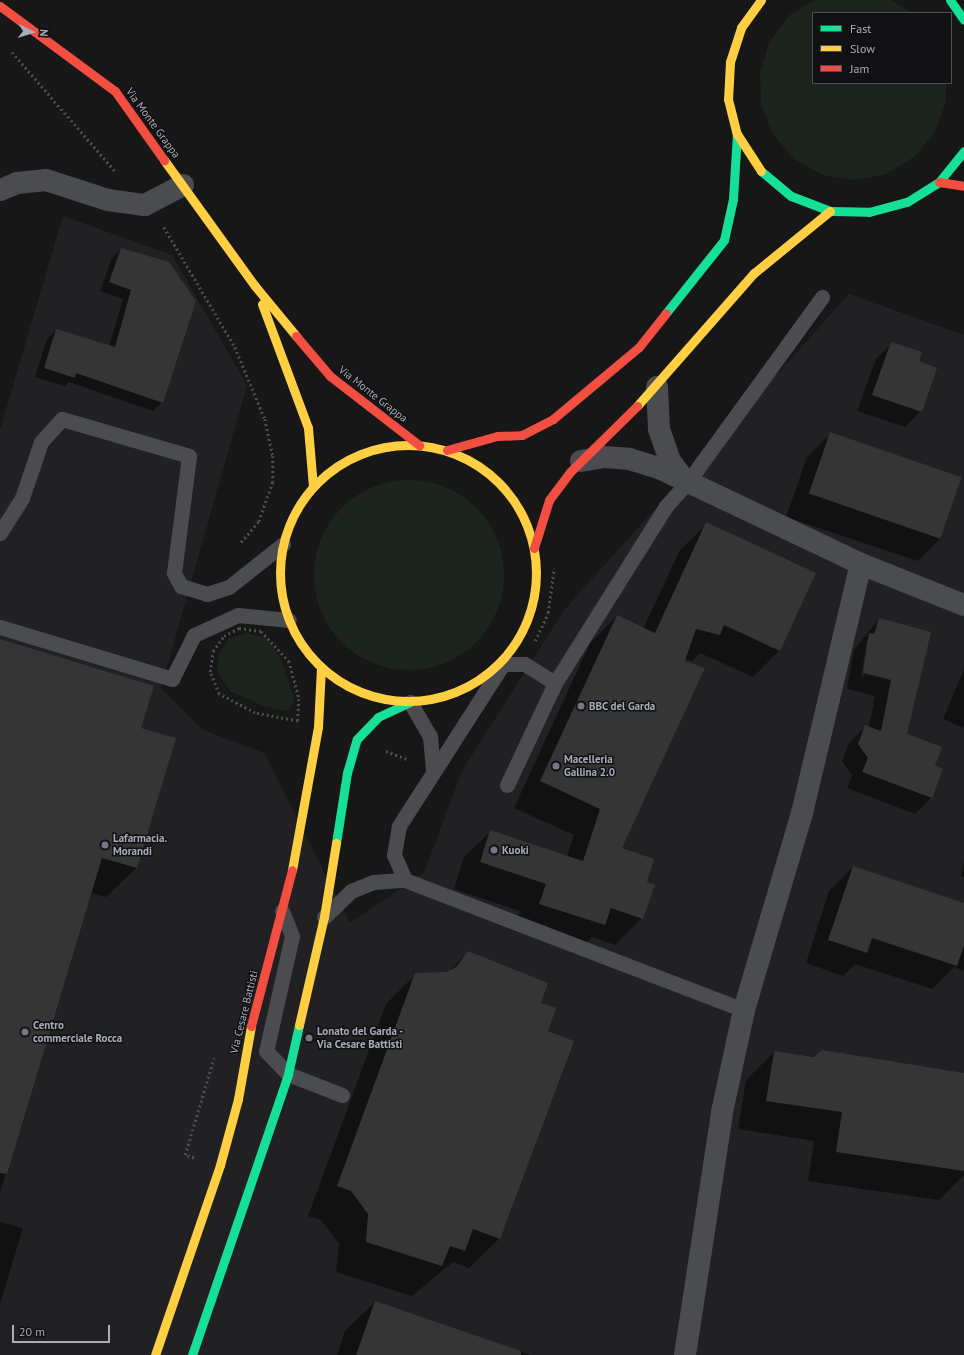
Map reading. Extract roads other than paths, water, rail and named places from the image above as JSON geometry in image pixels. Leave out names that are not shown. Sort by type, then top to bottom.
[{"type":"main road","points":[[761,0],[741,28],[730,62],[728,99],[737,134],[759,169],[791,196],[830,211],[869,212],[907,202],[939,182],[964,151]]},
{"type":"main road","name":"Via Monte Grappa","points":[[0,6],[116,91],[255,286],[330,376],[419,445]]},
{"type":"main road","points":[[447,450],[497,436],[522,435],[553,418],[592,390],[639,347],[724,240],[733,200],[737,134]]},
{"type":"main road","points":[[939,182],[964,186]]},
{"type":"main road","points":[[534,549],[549,500],[581,461],[657,387],[754,273],[830,211]]},
{"type":"main road","name":"Via Monte Grappa","points":[[255,286],[308,428],[314,486]]},
{"type":"main road","points":[[419,445],[447,450],[481,467],[503,487],[518,506],[534,549],[536,583],[529,616],[503,664],[472,684],[442,697],[410,702],[378,698],[347,686],[320,667],[298,639],[289,620],[280,575],[283,544],[295,513],[314,486],[336,467],[361,453],[390,446],[419,445]]},
{"type":"main road","name":"Via Cesare Battisti","points":[[155,1355],[220,1165],[282,911],[318,727],[320,667]]},
{"type":"main road","points":[[192,1355],[288,1074],[324,917],[346,773],[357,739],[378,717],[410,702]]},
{"type":"street","points":[[0,190],[16,182],[46,180],[108,200],[145,205],[183,185]]},
{"type":"street","points":[[657,387],[659,429],[670,461],[687,483]]},
{"type":"street","points":[[581,461],[603,457],[629,458],[659,468],[687,483],[861,564],[964,605]]},
{"type":"street","points":[[685,1355],[722,1112],[744,1010],[802,813],[861,564]]},
{"type":"lane","points":[[507,785],[555,683],[666,506],[687,483],[822,297]]},
{"type":"lane","points":[[0,533],[22,498],[41,442],[62,419],[188,456],[174,573],[181,586],[207,594],[229,587],[283,544]]},
{"type":"lane","points":[[0,628],[172,679],[194,635],[238,615],[289,620]]},
{"type":"lane","points":[[405,880],[394,855],[399,826],[433,769],[503,664],[524,664],[555,683]]},
{"type":"lane","points":[[410,702],[430,736],[433,769]]},
{"type":"lane","points":[[324,917],[351,891],[373,882],[405,880],[744,1010]]},
{"type":"lane","points":[[282,911],[292,936],[266,1051],[288,1074],[342,1095]]},
{"type":"place","name":"BBC del Garda","points":[[581,706]]},
{"type":"place","name":"Macelleria Gallina 2.0","points":[[556,766]]},
{"type":"place","name":"Lafarmacia. Morandi","points":[[105,845]]},
{"type":"place","name":"Kuoki","points":[[494,850]]},
{"type":"place","name":"Centro commerciale Rocca","points":[[25,1032]]},
{"type":"place","name":"Lonato del Garda - Via Cesare Battisti","points":[[309,1038]]}]
